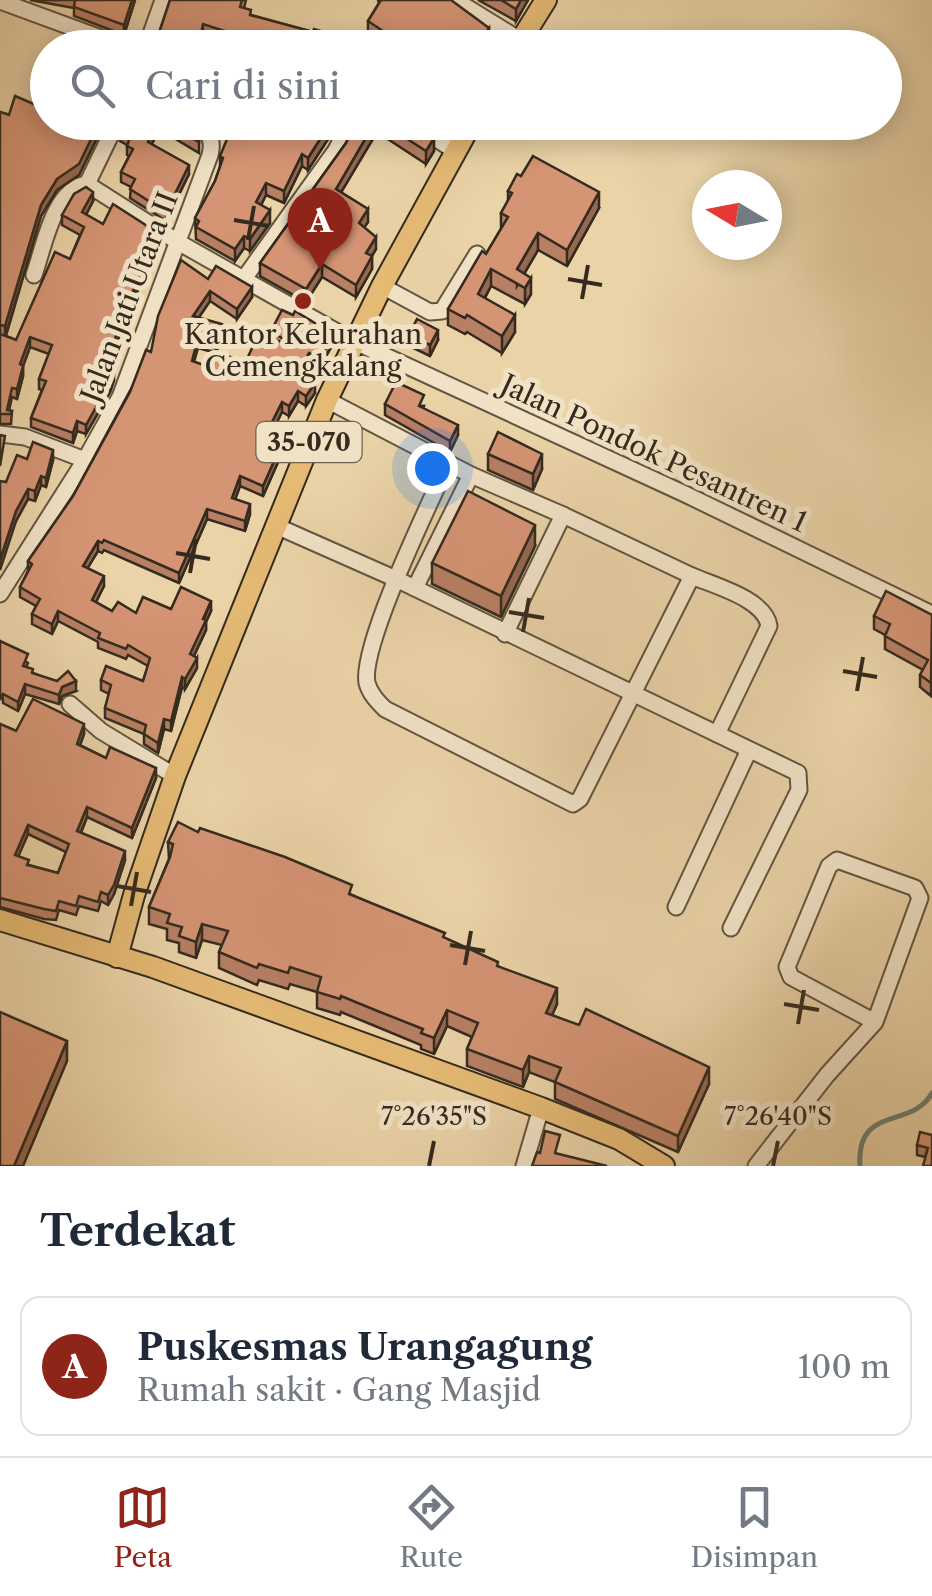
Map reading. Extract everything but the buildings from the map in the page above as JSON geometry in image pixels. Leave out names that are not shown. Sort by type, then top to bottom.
[{"type":"main road","points":[[527,30],[546,0]]},
{"type":"main road","name":"35-070","points":[[117,956],[175,776],[283,530],[327,400],[353,341],[462,140]]},
{"type":"main road","points":[[0,920],[117,956],[541,1108],[650,1162]]},
{"type":"street","points":[[152,30],[163,0]]},
{"type":"street","points":[[455,0],[498,30]]},
{"type":"street","points":[[0,1],[79,30]]},
{"type":"street","points":[[34,275],[61,202],[72,189],[87,184],[109,140]]},
{"type":"street","name":"Jalan Jati Utara II","points":[[0,594],[120,397],[212,146],[210,140]]},
{"type":"street","points":[[242,280],[341,140]]},
{"type":"street","points":[[439,140],[456,151]]},
{"type":"street","name":"Jalan Pondok Pesantren 1","points":[[87,184],[242,280],[353,341],[932,614]]},
{"type":"street","points":[[382,286],[430,312],[442,312],[477,254]]},
{"type":"street","points":[[327,400],[471,475],[764,612],[769,626],[718,734]]},
{"type":"street","points":[[0,434],[26,438],[85,460]]},
{"type":"street","points":[[448,463],[396,579],[366,680],[385,709],[566,802],[574,804],[580,799],[692,576]]},
{"type":"street","points":[[414,588],[471,475]]},
{"type":"street","points":[[505,634],[563,515]]},
{"type":"street","points":[[283,530],[396,579],[798,774],[798,790],[732,928]]},
{"type":"street","points":[[70,704],[102,731],[175,776]]},
{"type":"street","points":[[676,906],[750,750]]},
{"type":"street","points":[[756,1166],[827,1075],[875,1022],[920,898],[915,888],[837,860],[829,866],[786,967],[791,977],[875,1022]]},
{"type":"street","points":[[524,1166],[541,1108]]},
{"type":"waterway","points":[[860,1166],[861,1147],[867,1134],[876,1125],[912,1111],[932,1093]]},
{"type":"place","name":"Puskesmas Urangagung","points":[[320,270]]},
{"type":"place","name":"Kantor Kelurahan Cemengkalang","points":[[303,301]]}]
